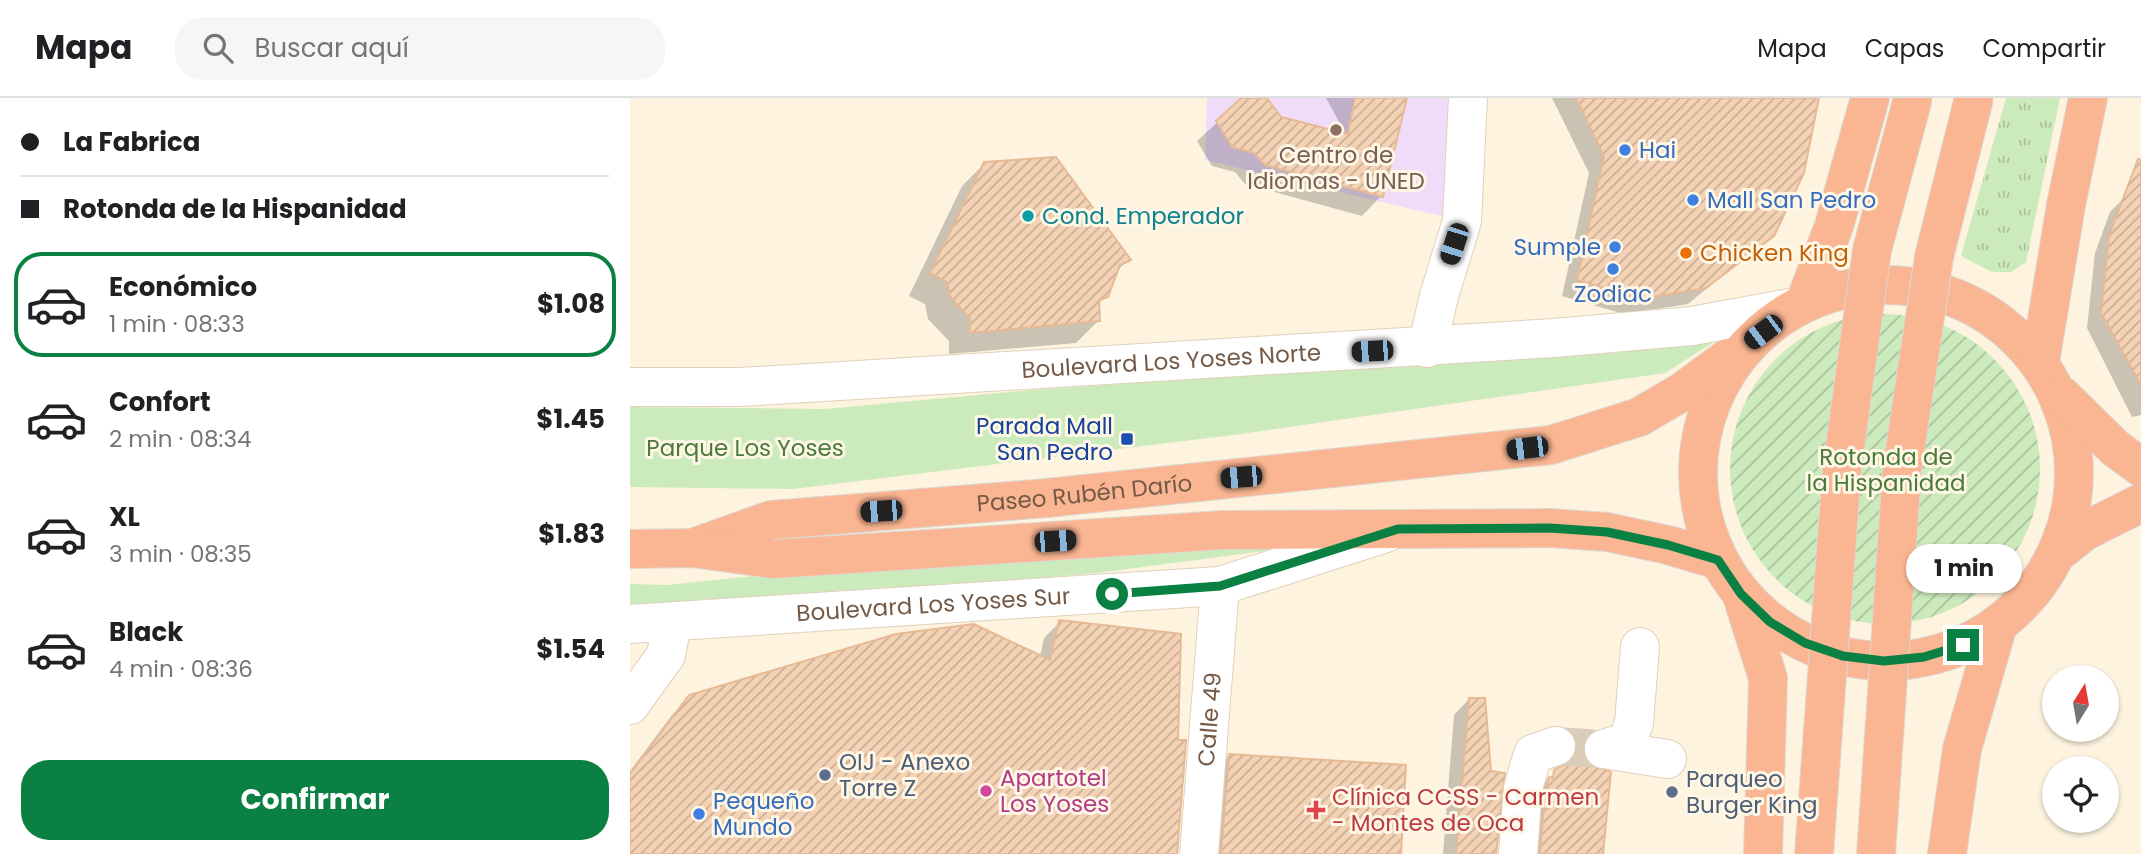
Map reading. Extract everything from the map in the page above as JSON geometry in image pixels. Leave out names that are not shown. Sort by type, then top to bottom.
[{"type":"highway","points":[[1800,304],[1835,226],[1870,98]]},
{"type":"highway","points":[[1814,854],[1842,468],[1872,250],[1913,98]]},
{"type":"highway","points":[[1877,854],[1902,470],[1934,257],[1974,98]]},
{"type":"highway","points":[[2088,98],[2066,205],[2048,376],[2071,431],[2076,472],[2071,514],[2057,553],[2042,581],[2021,605],[1997,625],[1963,645],[1924,657],[1884,661],[1843,656],[1805,643],[1770,622],[1741,594],[1718,560],[1699,505],[1698,448],[1714,393],[1746,344],[1800,304],[1855,286],[1908,285],[1958,298],[2003,324],[2048,376],[2084,421],[2141,467]]},
{"type":"highway","name":"Paseo Rubén Darío","points":[[692,548],[771,520],[1047,498],[1550,445],[1639,417],[1682,392],[1746,344]]},
{"type":"highway","points":[[2057,553],[2085,531],[2141,503]]},
{"type":"highway","name":"Paseo Rubén Darío","points":[[630,549],[692,548],[772,559],[1224,530],[1550,528],[1607,532],[1668,545],[1718,560]]},
{"type":"highway","points":[[1741,594],[1768,678],[1763,854]]},
{"type":"highway","points":[[1947,854],[1962,749],[1997,625]]},
{"type":"street","points":[[1427,348],[1438,296],[1462,221],[1468,98]]},
{"type":"street","name":"Boulevard Los Yoses Norte","points":[[630,387],[741,387],[1427,348],[1692,326],[1800,304]]},
{"type":"street","name":"Boulevard Los Yoses Sur","points":[[630,624],[1220,586],[1398,529]]},
{"type":"street","name":"Calle 49","points":[[1199,854],[1220,586]]},
{"type":"street","points":[[630,705],[666,655],[672,623]]},
{"type":"street","points":[[1640,646],[1634,723],[1627,742],[1604,749],[1667,759]]},
{"type":"street","points":[[1518,854],[1523,788],[1534,754],[1556,746]]},
{"type":"shaded area","name":"Centro de Idiomas - UNED","points":[[1207,98],[1468,98],[1462,221],[1205,160]]},
{"type":"green space","points":[[2006,98],[2060,98],[2026,262],[2011,272],[1992,272],[1961,256]]},
{"type":"green space","name":"Rotonda de la Hispanidad","points":[[1870,314],[1900,314],[1930,320],[1958,332],[1984,349],[2005,370],[2022,396],[2034,424],[2040,484],[2029,528],[2014,555],[1995,579],[1971,598],[1944,613],[1900,624],[1870,624],[1840,618],[1812,606],[1786,589],[1765,568],[1748,542],[1736,514],[1730,484],[1730,454],[1736,424],[1748,396],[1765,370],[1786,349],[1812,332],[1840,320]]},
{"type":"green space","name":"Parque Los Yoses","points":[[1714,342],[1665,373],[1241,434],[793,489],[630,487],[630,407],[825,409],[1032,390]]},
{"type":"green space","points":[[1325,543],[1097,573],[674,608],[630,608],[630,584],[667,585],[926,558]]},
{"type":"building","points":[[1241,98],[1267,98],[1281,117],[1348,134],[1355,98],[1407,98],[1383,197],[1265,165],[1254,153],[1232,147],[1216,121]]},
{"type":"building","name":"Mall San Pedro","points":[[1576,98],[1819,98],[1804,173],[1774,236],[1706,288],[1641,299],[1577,280],[1604,156]]},
{"type":"building","name":"Cond. Emperador","points":[[1056,157],[1131,260],[1120,265],[1108,297],[1099,300],[1100,321],[970,333],[970,318],[950,297],[947,282],[930,273],[984,162]]},
{"type":"building","points":[[2138,159],[2141,160],[2141,385],[2101,313],[2109,236]]},
{"type":"building","points":[[1059,620],[1181,634],[1178,740],[1186,740],[1177,854],[630,854],[630,774],[689,695],[896,634],[974,624],[1050,660]]},
{"type":"building","name":"Clínica CCSS - Carmen - Montes de Oca","points":[[1469,698],[1485,698],[1491,771],[1505,773],[1496,854],[1456,854]]},
{"type":"building","points":[[1576,738],[1585,739],[1583,755],[1589,764],[1611,772],[1603,854],[1540,854],[1545,792],[1549,777],[1553,778],[1554,770],[1573,760],[1578,749]]},
{"type":"building","name":"Clínica CCSS - Carmen - Montes de Oca","points":[[1229,754],[1406,765],[1401,854],[1221,854]]},
{"type":"tunnel","points":[[1556,746],[1604,749]]},
{"type":"place","name":"Centro de Idiomas - UNED","points":[[1336,130]]},
{"type":"place","name":"Hai","points":[[1625,150]]},
{"type":"place","name":"Mall San Pedro","points":[[1693,200]]},
{"type":"place","name":"Cond. Emperador","points":[[1028,216]]},
{"type":"place","name":"Sumple","points":[[1615,247]]},
{"type":"place","name":"Chicken King","points":[[1686,253]]},
{"type":"place","name":"Zodiac","points":[[1613,269]]},
{"type":"place","name":"Parada Mall San Pedro","points":[[1127,439]]},
{"type":"place","name":"OIJ - Anexo Torre Z","points":[[825,775]]},
{"type":"place","name":"Apartotel Los Yoses","points":[[986,791]]},
{"type":"place","name":"Parqueo Burger King","points":[[1672,792]]},
{"type":"place","name":"Clínica CCSS - Carmen - Montes de Oca","points":[[1316,810]]},
{"type":"place","name":"Pequeño Mundo","points":[[699,814]]},
{"type":"route","points":[[1112,594],[1220,586],[1398,529],[1550,528],[1607,532],[1668,545],[1718,560],[1741,594],[1770,622],[1805,643],[1843,656],[1884,661],[1924,657],[1963,645]]}]
